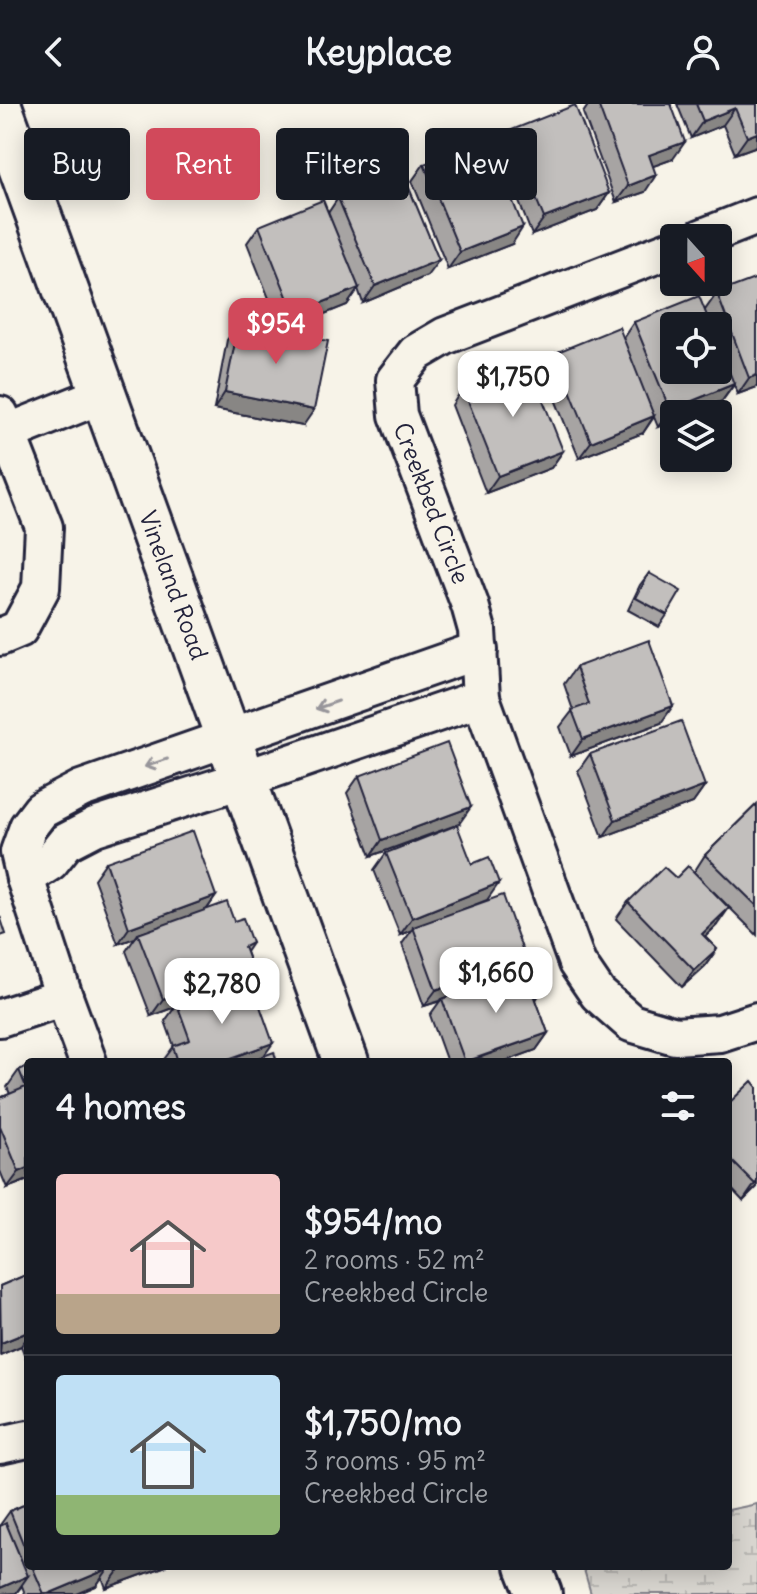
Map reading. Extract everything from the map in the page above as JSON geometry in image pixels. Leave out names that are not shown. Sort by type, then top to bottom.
[{"type":"main road","name":"Vineland Road","points":[[0,109],[345,1058]]},
{"type":"main road","points":[[530,1570],[539,1594]]},
{"type":"street","points":[[732,226],[757,216]]},
{"type":"street","name":"Creekbed Circle","points":[[660,253],[445,336],[416,353],[395,380],[398,415],[470,605],[477,630],[481,698],[577,963],[598,994],[631,1023],[675,1036],[720,1033],[757,1021]]},
{"type":"street","points":[[0,637],[19,629],[41,588],[44,527],[4,424],[104,394]]},
{"type":"street","points":[[87,1058],[64,997],[19,852],[28,827],[41,810],[81,789],[479,650]]},
{"type":"street","points":[[382,685],[397,728]]},
{"type":"street","points":[[25,878],[50,862],[66,842],[95,827],[481,698]]},
{"type":"street","points":[[81,789],[95,827]]},
{"type":"street","points":[[0,1018],[64,997]]},
{"type":"street","points":[[0,1445],[24,1440]]},
{"type":"green space","points":[[757,1504],[757,1594],[591,1594],[584,1570],[732,1570],[732,1509]]},
{"type":"building","points":[[598,104],[671,104],[685,142],[649,155],[656,175],[628,186]]},
{"type":"building","points":[[696,104],[757,104],[757,133],[747,137],[735,108],[703,121]]},
{"type":"building","points":[[575,105],[609,193],[544,218],[537,200],[537,128],[517,128]]},
{"type":"building","points":[[409,188],[439,260],[375,286],[339,200],[409,200]]},
{"type":"building","points":[[323,200],[359,288],[294,314],[259,226]]},
{"type":"building","points":[[439,200],[512,200],[523,227],[460,252]]},
{"type":"building","points":[[757,278],[757,375],[749,378],[732,333],[732,312],[724,312],[718,296],[732,296],[732,287]]},
{"type":"building","points":[[699,296],[705,312],[660,312],[660,384],[732,384],[732,379],[734,384],[695,400],[666,400],[634,322]]},
{"type":"building","points":[[239,323],[328,341],[314,410],[225,392]]},
{"type":"building","points":[[619,327],[654,416],[591,442],[555,353]]},
{"type":"building","points":[[528,362],[563,451],[498,476],[463,388]]},
{"type":"building","points":[[649,573],[681,591],[667,615],[636,598]]},
{"type":"building","points":[[649,640],[673,706],[583,739],[572,710],[589,704],[576,667]]},
{"type":"building","points":[[681,721],[705,786],[615,820],[590,754]]},
{"type":"building","points":[[447,743],[471,807],[382,840],[359,776]]},
{"type":"building","points":[[755,806],[757,808],[757,906],[705,855]]},
{"type":"building","points":[[457,825],[472,864],[489,857],[499,883],[412,918],[386,853]]},
{"type":"building","points":[[193,831],[216,896],[129,928],[106,862]]},
{"type":"building","points":[[688,866],[729,908],[702,934],[717,949],[694,970],[628,902],[664,867],[676,878]]},
{"type":"building","points":[[503,895],[525,957],[436,990],[413,927]]},
{"type":"building","points":[[227,902],[234,921],[243,918],[252,943],[244,947],[251,966],[163,999],[138,934]]},
{"type":"building","points":[[0,916],[6,934],[0,936]]},
{"type":"building","points":[[528,967],[539,995],[535,997],[548,1033],[476,1058],[464,1058],[442,999]]},
{"type":"building","points":[[234,983],[240,998],[255,992],[273,1043],[231,1058],[177,1058],[173,1046],[190,1040],[177,1004]]},
{"type":"building","points":[[274,1052],[276,1058],[258,1058]]},
{"type":"building","points":[[752,1081],[757,1087],[755,1184],[732,1161],[732,1100]]},
{"type":"building","points":[[24,1088],[24,1170],[19,1172],[0,1126],[0,1098]]},
{"type":"building","points":[[24,1276],[24,1334],[1,1343],[0,1286]]},
{"type":"building","points":[[24,1505],[24,1546],[10,1511]]},
{"type":"building","points":[[6,1523],[28,1576],[0,1588],[0,1526]]},
{"type":"building","points":[[34,1570],[106,1570],[48,1594],[44,1594]]}]
